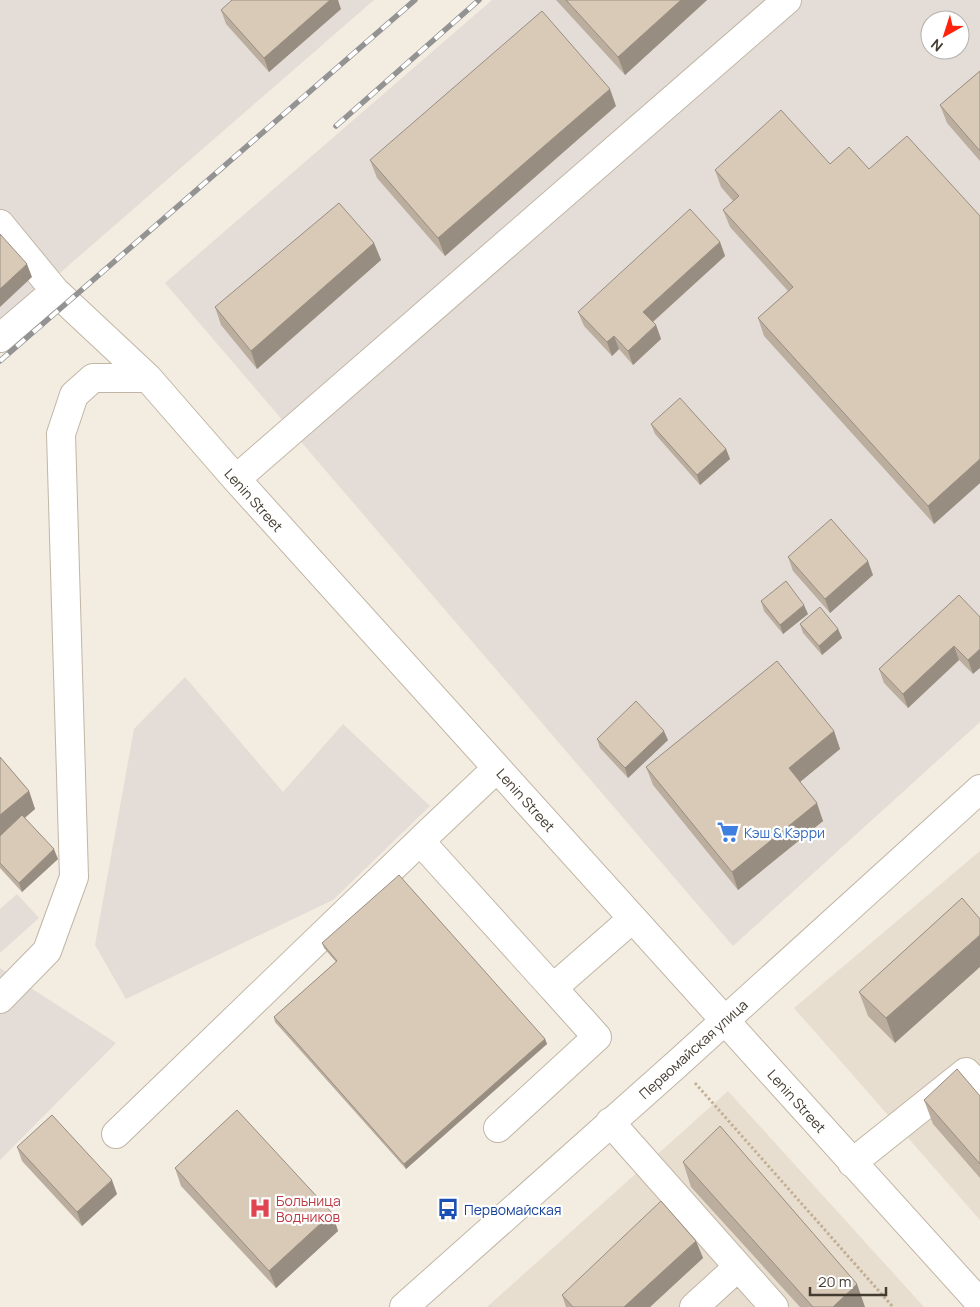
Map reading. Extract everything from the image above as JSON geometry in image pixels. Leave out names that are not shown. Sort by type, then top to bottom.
[{"type":"street","points":[[236,479],[787,0]]},
{"type":"street","name":"Lenin Street","points":[[0,224],[61,297],[148,378],[236,479],[980,1303]]},
{"type":"street","points":[[0,338],[61,297]]},
{"type":"street","points":[[0,999],[48,951],[74,877],[61,434],[74,395],[93,378],[148,378]]},
{"type":"street","points":[[116,1134],[497,768]]},
{"type":"street","name":"Первомайская улица","points":[[404,1307],[678,1063],[980,789]]},
{"type":"street","points":[[420,841],[597,1037],[498,1128]]},
{"type":"street","points":[[553,988],[632,919]]},
{"type":"street","points":[[852,1163],[966,1072],[980,1087]]},
{"type":"street","points":[[610,1122],[774,1307]]},
{"type":"street","points":[[694,1307],[738,1267]]},
{"type":"path","points":[[678,1063],[894,1307]]},
{"type":"shaded area","points":[[0,0],[374,0],[0,325]]},
{"type":"shaded area","points":[[492,0],[980,0],[980,722],[733,946],[165,283]]},
{"type":"shaded area","points":[[185,677],[283,792],[343,724],[430,806],[333,900],[126,999],[95,945],[134,729]]},
{"type":"shaded area","points":[[980,851],[980,1220],[794,1008]]},
{"type":"shaded area","points":[[17,894],[39,918],[0,953],[0,909]]},
{"type":"shaded area","points":[[0,968],[116,1043],[0,1160]]},
{"type":"shaded area","points":[[728,1091],[924,1307],[487,1307]]},
{"type":"building","points":[[232,0],[330,0],[264,58],[221,10]]},
{"type":"building","points":[[566,0],[681,0],[618,57]]},
{"type":"building","points":[[542,11],[610,89],[438,238],[370,160]]},
{"type":"building","points":[[980,71],[980,151],[940,105]]},
{"type":"building","points":[[781,110],[830,164],[849,147],[869,169],[907,136],[980,216],[980,459],[928,506],[758,318],[793,287],[723,210],[739,196],[715,170]]},
{"type":"building","points":[[339,203],[374,243],[251,351],[215,307]]},
{"type":"building","points":[[690,209],[720,242],[643,312],[656,325],[628,351],[614,336],[607,342],[578,312]]},
{"type":"building","points":[[0,234],[27,264],[0,289]]},
{"type":"building","points":[[680,398],[726,449],[697,475],[651,424]]},
{"type":"building","points":[[831,519],[868,561],[825,599],[788,557]]},
{"type":"building","points":[[786,581],[804,605],[780,625],[761,601]]},
{"type":"building","points":[[959,595],[980,617],[980,649],[968,660],[954,646],[903,694],[879,669]]},
{"type":"building","points":[[820,607],[838,629],[819,646],[800,624]]},
{"type":"building","points":[[777,661],[834,731],[789,768],[817,803],[732,872],[646,767]]},
{"type":"building","points":[[636,701],[664,731],[625,768],[597,739]]},
{"type":"building","points":[[0,757],[29,791],[0,815]]},
{"type":"building","points":[[22,815],[54,849],[19,883],[0,863],[0,836]]},
{"type":"building","points":[[399,875],[545,1039],[404,1164],[274,1017],[337,961],[322,943]]},
{"type":"building","points":[[962,898],[980,919],[980,935],[886,1018],[859,992]]},
{"type":"building","points":[[957,1069],[980,1096],[980,1164],[924,1100]]},
{"type":"building","name":"Больница Водников","points":[[237,1110],[332,1213],[269,1271],[175,1168]]},
{"type":"building","points":[[52,1115],[112,1180],[77,1212],[17,1147]]},
{"type":"building","points":[[720,1126],[857,1284],[833,1307],[813,1307],[683,1162]]},
{"type":"building","points":[[661,1201],[696,1241],[624,1307],[573,1307],[562,1295]]},
{"type":"railway","points":[[0,361],[415,0]]},
{"type":"railway","points":[[336,126],[479,0]]},
{"type":"place","name":"Кэш & Кэрри","points":[[728,832]]},
{"type":"place","name":"Больница Водников","points":[[260,1208]]},
{"type":"place","name":"Первомайская","points":[[448,1209]]}]
